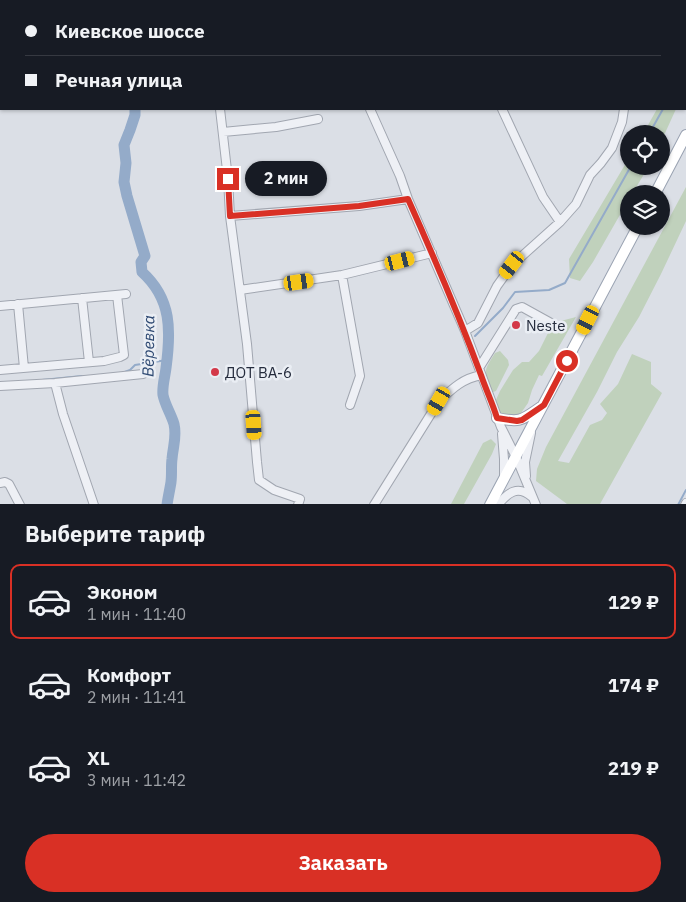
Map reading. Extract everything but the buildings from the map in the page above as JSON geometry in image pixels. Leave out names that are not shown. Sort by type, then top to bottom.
[{"type":"main road","points":[[659,185],[686,135]]},
{"type":"main road","points":[[490,504],[633,235]]},
{"type":"main road","points":[[499,423],[522,420],[544,405]]},
{"type":"street","points":[[220,110],[230,216],[247,344],[259,480],[274,490],[299,502]]},
{"type":"street","points":[[370,110],[465,331],[492,400],[499,423],[504,459],[504,479]]},
{"type":"street","points":[[502,110],[543,196],[560,222]]},
{"type":"street","points":[[465,331],[478,323],[497,286],[512,265],[560,222],[576,204],[590,175],[612,148],[622,122],[624,110]]},
{"type":"street","points":[[223,132],[276,127],[318,119]]},
{"type":"street","points":[[230,216],[359,206],[408,199]]},
{"type":"street","points":[[240,290],[342,275],[432,253]]},
{"type":"street","points":[[342,275],[360,376],[350,405]]},
{"type":"street","points":[[0,370],[104,361],[124,355],[117,294]]},
{"type":"street","points":[[0,306],[126,294]]},
{"type":"street","points":[[82,298],[89,362]]},
{"type":"street","points":[[18,304],[24,368]]},
{"type":"street","points":[[374,504],[439,401],[463,380],[480,372],[516,309],[522,307],[551,323]]},
{"type":"street","points":[[0,386],[56,383],[143,374]]},
{"type":"street","points":[[56,383],[63,414],[94,504]]},
{"type":"street","points":[[499,423],[516,457],[534,501]]},
{"type":"street","points":[[528,485],[526,462],[532,427]]},
{"type":"street","points":[[0,483],[6,482],[9,484],[20,504]]},
{"type":"street","points":[[498,504],[506,495],[517,490],[527,493],[534,501]]},
{"type":"green space","points":[[656,110],[676,110],[669,125],[648,125]]},
{"type":"green space","points":[[620,173],[620,175],[644,175],[637,185],[620,185],[620,215],[580,281],[570,278],[569,259]]},
{"type":"green space","points":[[686,187],[686,221],[639,317],[617,352],[558,461],[569,463],[590,425],[602,420],[607,413],[600,404],[618,384],[632,354],[651,362],[651,384],[662,393],[600,504],[567,504],[536,481],[537,469],[546,447],[660,235],[670,235],[670,217]]},
{"type":"green space","points":[[576,317],[542,376],[539,375],[528,403],[521,413],[514,417],[504,416],[496,410],[495,402],[513,370],[522,362],[529,362],[539,351],[553,323]]},
{"type":"green space","points":[[500,351],[508,360],[509,365],[496,391],[493,392],[488,384],[486,371],[495,353]]},
{"type":"green space","points":[[491,439],[496,444],[492,454],[464,504],[451,504],[483,443]]},
{"type":"waterway","name":"Вёревка","points":[[135,110],[124,145],[126,163],[124,182],[145,256],[141,262],[142,272],[159,293],[164,304],[169,328],[163,395],[174,424],[175,433],[167,504]]},
{"type":"waterway","points":[[654,125],[662,110]]},
{"type":"waterway","points":[[475,336],[503,308],[515,292],[549,290],[565,283],[626,175]]},
{"type":"waterway","points":[[122,373],[130,370],[135,365],[167,360]]},
{"type":"waterway","points":[[42,380],[82,376]]},
{"type":"waterway","points":[[679,504],[686,490]]},
{"type":"place","name":"Neste","points":[[516,325]]},
{"type":"place","name":"ДОТ ВА-6","points":[[215,372]]},
{"type":"route","points":[[228,179],[230,216],[359,206],[408,199],[465,331],[492,400],[497,418],[512,421],[522,420],[544,405],[567,361]]}]
